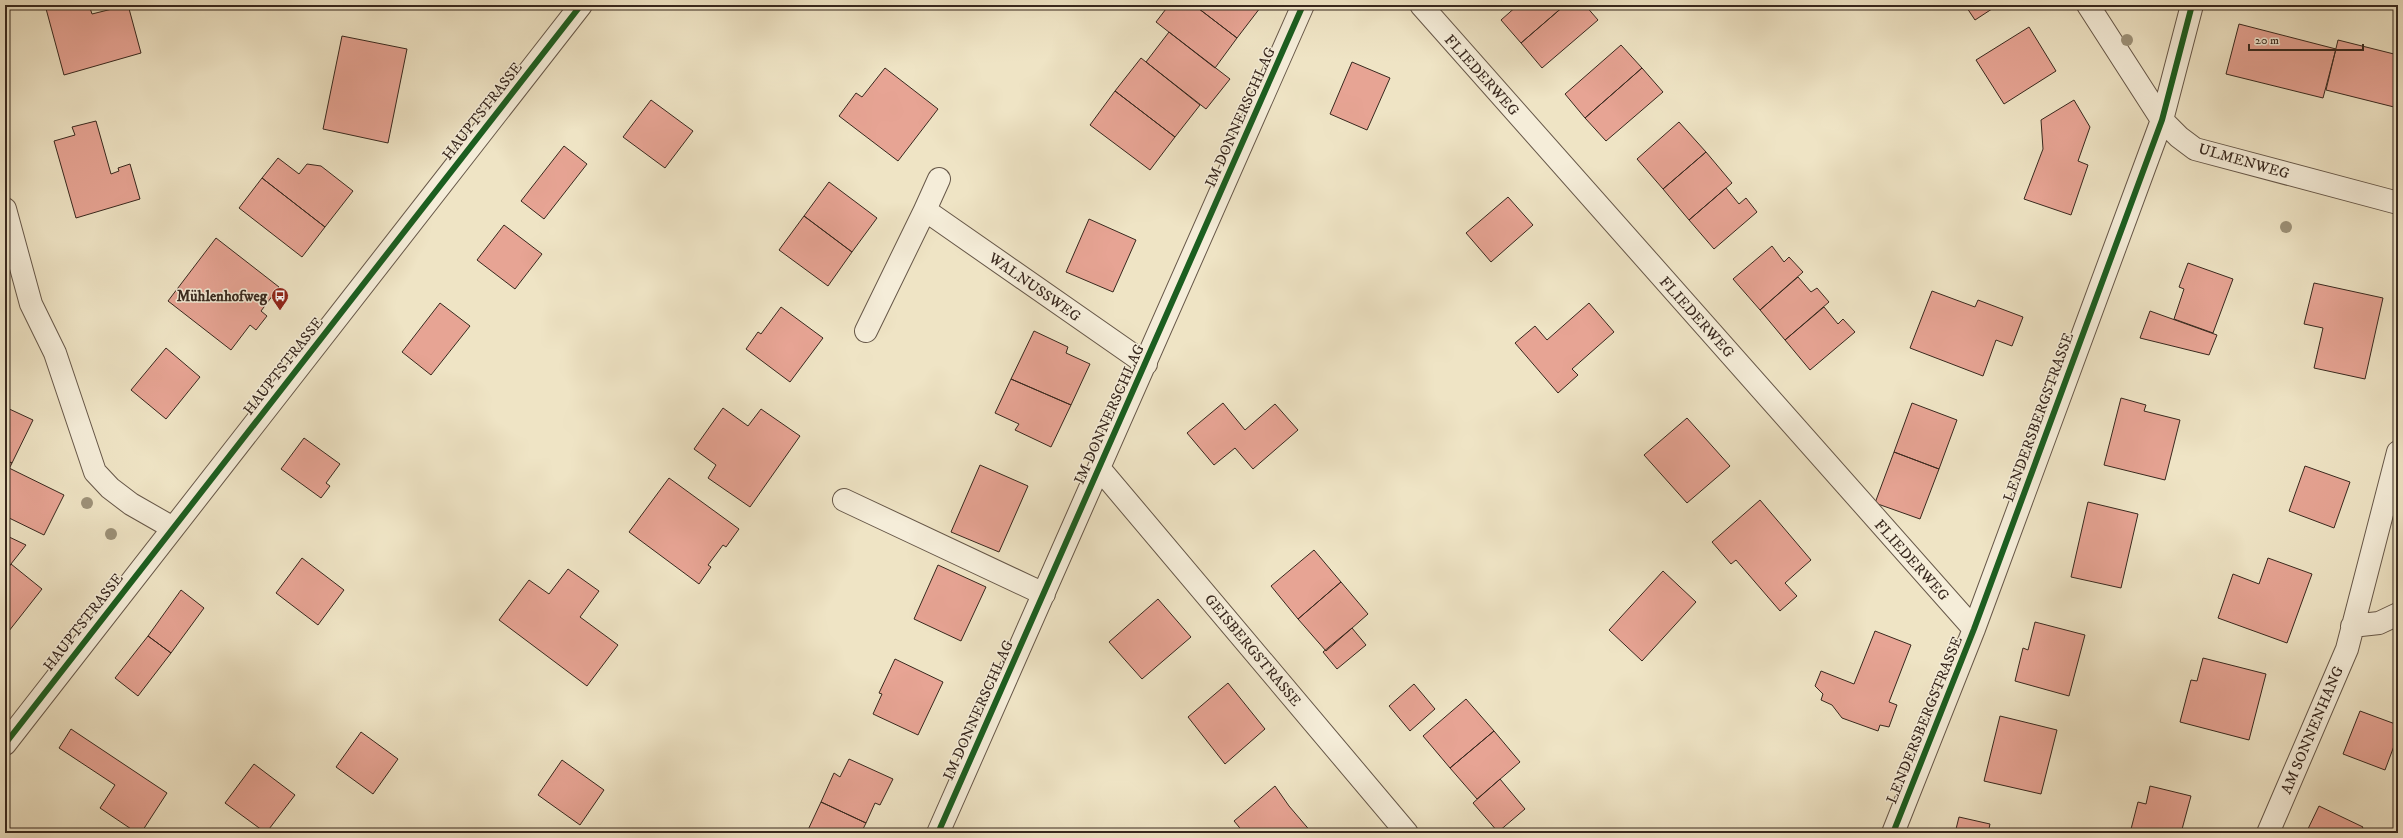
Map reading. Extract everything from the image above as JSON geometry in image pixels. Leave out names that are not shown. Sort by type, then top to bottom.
[{"type":"street","name":"HAUPTSTRASSE","points":[[5,744],[581,5]]},
{"type":"street","name":"IM DONNERSCHLAG","points":[[938,833],[1303,5]]},
{"type":"street","name":"FLIEDERWEG","points":[[1421,5],[1974,629]]},
{"type":"street","name":"ULMENWEG","points":[[2088,5],[2162,120],[2195,149],[2398,203]]},
{"type":"street","name":"LENDERSBERGSTRASSE","points":[[1893,833],[1974,629],[2162,120],[2192,5]]},
{"type":"street","points":[[866,331],[939,179]]},
{"type":"street","points":[[5,209],[31,304],[55,353],[95,472],[110,488],[126,500],[173,528]]},
{"type":"street","name":"WALNUSSWEG","points":[[925,210],[1146,364]]},
{"type":"street","name":"AM SONNENHANG","points":[[2268,833],[2347,649],[2398,452]]},
{"type":"street","name":"GEISBERGSTRASSE","points":[[1099,468],[1407,833]]},
{"type":"street","points":[[844,500],[1044,594]]},
{"type":"street","points":[[2352,626],[2379,623],[2398,614]]},
{"type":"building","points":[[45,5],[89,5],[92,14],[128,5],[141,53],[64,75]]},
{"type":"building","points":[[1169,5],[1194,5],[1237,38],[1215,68],[1156,22]]},
{"type":"building","points":[[1194,5],[1256,5],[1260,8],[1237,38]]},
{"type":"building","points":[[1518,5],[1565,5],[1521,43],[1501,20]]},
{"type":"building","points":[[1565,5],[1585,5],[1598,20],[1542,68],[1521,43]]},
{"type":"building","points":[[1965,5],[1998,5],[1975,20]]},
{"type":"building","points":[[2239,24],[2336,49],[2323,98],[2226,74]]},
{"type":"building","points":[[2029,27],[2056,71],[2004,104],[1976,60]]},
{"type":"building","points":[[1169,32],[1230,79],[1206,109],[1146,62]]},
{"type":"building","points":[[342,36],[407,49],[388,143],[323,129]]},
{"type":"building","points":[[2338,40],[2398,55],[2398,108],[2326,90]]},
{"type":"building","points":[[1621,45],[1642,68],[1585,118],[1565,94]]},
{"type":"building","points":[[1141,58],[1200,105],[1175,137],[1115,91]]},
{"type":"building","points":[[1352,62],[1390,78],[1367,130],[1330,114]]},
{"type":"building","points":[[885,68],[938,109],[898,161],[839,116],[856,93],[862,97]]},
{"type":"building","points":[[1642,68],[1663,92],[1606,141],[1585,118]]},
{"type":"building","points":[[1115,91],[1175,137],[1150,170],[1090,125]]},
{"type":"building","points":[[651,100],[693,131],[665,168],[623,137]]},
{"type":"building","points":[[2074,100],[2090,127],[2078,161],[2088,165],[2071,215],[2024,199],[2043,149],[2041,120]]},
{"type":"building","points":[[96,121],[111,174],[119,171],[118,168],[130,164],[140,199],[76,218],[54,141],[75,135],[72,127]]},
{"type":"building","points":[[1679,122],[1706,152],[1663,189],[1637,159]]},
{"type":"building","points":[[564,146],[587,164],[544,219],[521,201]]},
{"type":"building","points":[[1706,152],[1732,183],[1689,220],[1663,189]]},
{"type":"building","points":[[278,158],[299,174],[307,164],[321,166],[353,191],[325,227],[262,178]]},
{"type":"building","points":[[262,178],[325,227],[302,257],[239,208]]},
{"type":"building","points":[[829,182],[877,218],[852,252],[804,216]]},
{"type":"building","points":[[1726,188],[1739,204],[1746,198],[1757,212],[1714,249],[1689,220]]},
{"type":"building","points":[[1508,197],[1533,225],[1491,262],[1466,233]]},
{"type":"building","points":[[804,216],[852,252],[828,286],[779,250]]},
{"type":"building","points":[[1089,219],[1136,240],[1113,292],[1066,272]]},
{"type":"building","points":[[504,225],[542,254],[515,289],[477,260]]},
{"type":"building","points":[[216,238],[279,287],[261,311],[267,316],[256,330],[250,325],[231,350],[168,301]]},
{"type":"building","points":[[1772,246],[1784,262],[1789,257],[1803,272],[1760,310],[1733,279]]},
{"type":"building","points":[[2188,263],[2233,279],[2213,333],[2174,319],[2184,289],[2179,287]]},
{"type":"building","points":[[1798,277],[1811,292],[1817,288],[1829,302],[1785,340],[1760,310]]},
{"type":"building","points":[[2314,283],[2383,298],[2365,379],[2314,368],[2323,328],[2304,324]]},
{"type":"building","points":[[1932,291],[1975,307],[1978,300],[2023,317],[2012,346],[1996,340],[1983,376],[1910,348]]},
{"type":"building","points":[[440,303],[470,326],[431,375],[402,352]]},
{"type":"building","points":[[1589,303],[1614,332],[1572,369],[1578,375],[1558,393],[1515,343],[1535,326],[1547,340]]},
{"type":"building","points":[[781,307],[823,338],[790,382],[746,349],[758,332],[761,334]]},
{"type":"building","points":[[1824,307],[1838,324],[1843,319],[1855,332],[1810,370],[1785,340]]},
{"type":"building","points":[[2150,311],[2217,335],[2209,355],[2140,338]]},
{"type":"building","points":[[1034,331],[1068,347],[1066,353],[1090,364],[1071,405],[1011,379]]},
{"type":"building","points":[[166,348],[200,377],[166,419],[131,390]]},
{"type":"building","points":[[1011,379],[1071,405],[1051,447],[1015,430],[1019,424],[995,413]]},
{"type":"building","points":[[2121,398],[2146,405],[2144,411],[2180,420],[2165,480],[2104,465]]},
{"type":"building","points":[[1223,403],[1245,430],[1275,404],[1298,430],[1253,469],[1235,448],[1214,465],[1187,433]]},
{"type":"building","points":[[1912,403],[1957,420],[1939,469],[1894,452]]},
{"type":"building","points":[[5,407],[33,420],[12,463],[5,460]]},
{"type":"building","points":[[723,408],[748,426],[761,409],[800,436],[750,507],[708,478],[716,465],[694,449]]},
{"type":"building","points":[[1687,418],[1730,466],[1687,503],[1644,455]]},
{"type":"building","points":[[304,438],[340,464],[326,483],[330,486],[321,498],[281,469]]},
{"type":"building","points":[[1894,452],[1939,469],[1920,519],[1875,503]]},
{"type":"building","points":[[5,460],[12,463],[5,477]]},
{"type":"building","points":[[980,465],[1028,486],[999,552],[951,532]]},
{"type":"building","points":[[2305,466],[2350,482],[2334,528],[2289,511]]},
{"type":"building","points":[[9,468],[64,495],[44,535],[5,516],[5,477]]},
{"type":"building","points":[[669,478],[739,529],[726,547],[723,545],[708,565],[711,567],[699,584],[629,532]]},
{"type":"building","points":[[1760,500],[1811,560],[1785,583],[1797,596],[1780,611],[1736,560],[1731,564],[1712,542]]},
{"type":"building","points":[[2088,502],[2138,514],[2121,588],[2071,577]]},
{"type":"building","points":[[5,535],[26,545],[7,569],[5,567]]},
{"type":"building","points":[[1314,550],[1341,582],[1298,619],[1271,586]]},
{"type":"building","points":[[302,558],[344,590],[318,625],[276,593]]},
{"type":"building","points":[[2268,558],[2312,574],[2287,643],[2218,618],[2233,574],[2259,584]]},
{"type":"building","points":[[11,564],[42,589],[5,636],[5,567],[7,569]]},
{"type":"building","points":[[938,565],[986,587],[961,641],[914,619]]},
{"type":"building","points":[[568,569],[599,591],[580,617],[618,645],[587,686],[499,620],[529,580],[549,594]]},
{"type":"building","points":[[1663,571],[1696,602],[1642,661],[1609,630]]},
{"type":"building","points":[[1341,582],[1368,614],[1326,651],[1298,619]]},
{"type":"building","points":[[181,590],[204,608],[171,653],[148,636]]},
{"type":"building","points":[[1158,599],[1191,637],[1142,679],[1109,642]]},
{"type":"building","points":[[2035,622],[2085,635],[2069,696],[2015,681],[2023,648],[2028,650]]},
{"type":"building","points":[[1352,628],[1366,645],[1337,669],[1323,652]]},
{"type":"building","points":[[1875,631],[1911,645],[1889,702],[1897,705],[1889,727],[1880,725],[1878,731],[1842,718],[1832,705],[1821,700],[1823,694],[1815,686],[1821,671],[1854,684]]},
{"type":"building","points":[[148,636],[171,653],[138,696],[115,678]]},
{"type":"building","points":[[2203,658],[2266,674],[2249,740],[2180,722],[2191,680],[2197,681]]},
{"type":"building","points":[[895,659],[943,682],[918,735],[873,714],[882,694],[879,693]]},
{"type":"building","points":[[1228,683],[1265,729],[1225,764],[1188,717]]},
{"type":"building","points":[[1414,684],[1435,709],[1410,731],[1389,706]]},
{"type":"building","points":[[1466,699],[1494,731],[1450,768],[1423,736]]},
{"type":"building","points":[[2360,711],[2398,725],[2398,745],[2397,748],[2394,746],[2385,770],[2343,754]]},
{"type":"building","points":[[2000,716],[2057,730],[2041,794],[1984,781]]},
{"type":"building","points":[[71,729],[167,793],[141,833],[137,833],[100,808],[115,785],[59,748]]},
{"type":"building","points":[[1494,731],[1520,762],[1477,799],[1450,768]]},
{"type":"building","points":[[361,732],[398,759],[373,794],[336,767]]},
{"type":"building","points":[[849,759],[893,779],[880,805],[875,803],[866,823],[821,802],[834,773],[840,777]]},
{"type":"building","points":[[562,760],[604,790],[580,825],[538,795]]},
{"type":"building","points":[[254,764],[295,795],[266,833],[225,803]]},
{"type":"building","points":[[1500,779],[1525,809],[1498,832],[1473,803]]},
{"type":"building","points":[[1275,786],[1289,806],[1312,833],[1244,833],[1234,821]]},
{"type":"building","points":[[2150,786],[2191,796],[2181,833],[2130,833],[2138,802],[2146,804]]},
{"type":"building","points":[[821,802],[866,823],[861,833],[807,832]]},
{"type":"building","points":[[2319,806],[2363,827],[2359,833],[2306,833]]},
{"type":"building","points":[[1959,817],[1990,824],[1988,833],[1955,833]]},
{"type":"cycle path","points":[[5,744],[581,5]]},
{"type":"cycle path","points":[[938,833],[1303,5]]},
{"type":"cycle path","points":[[1893,833],[1974,629],[2162,120],[2192,5]]},
{"type":"place","name":"Mühlenhofweg","points":[[280,311]]}]
